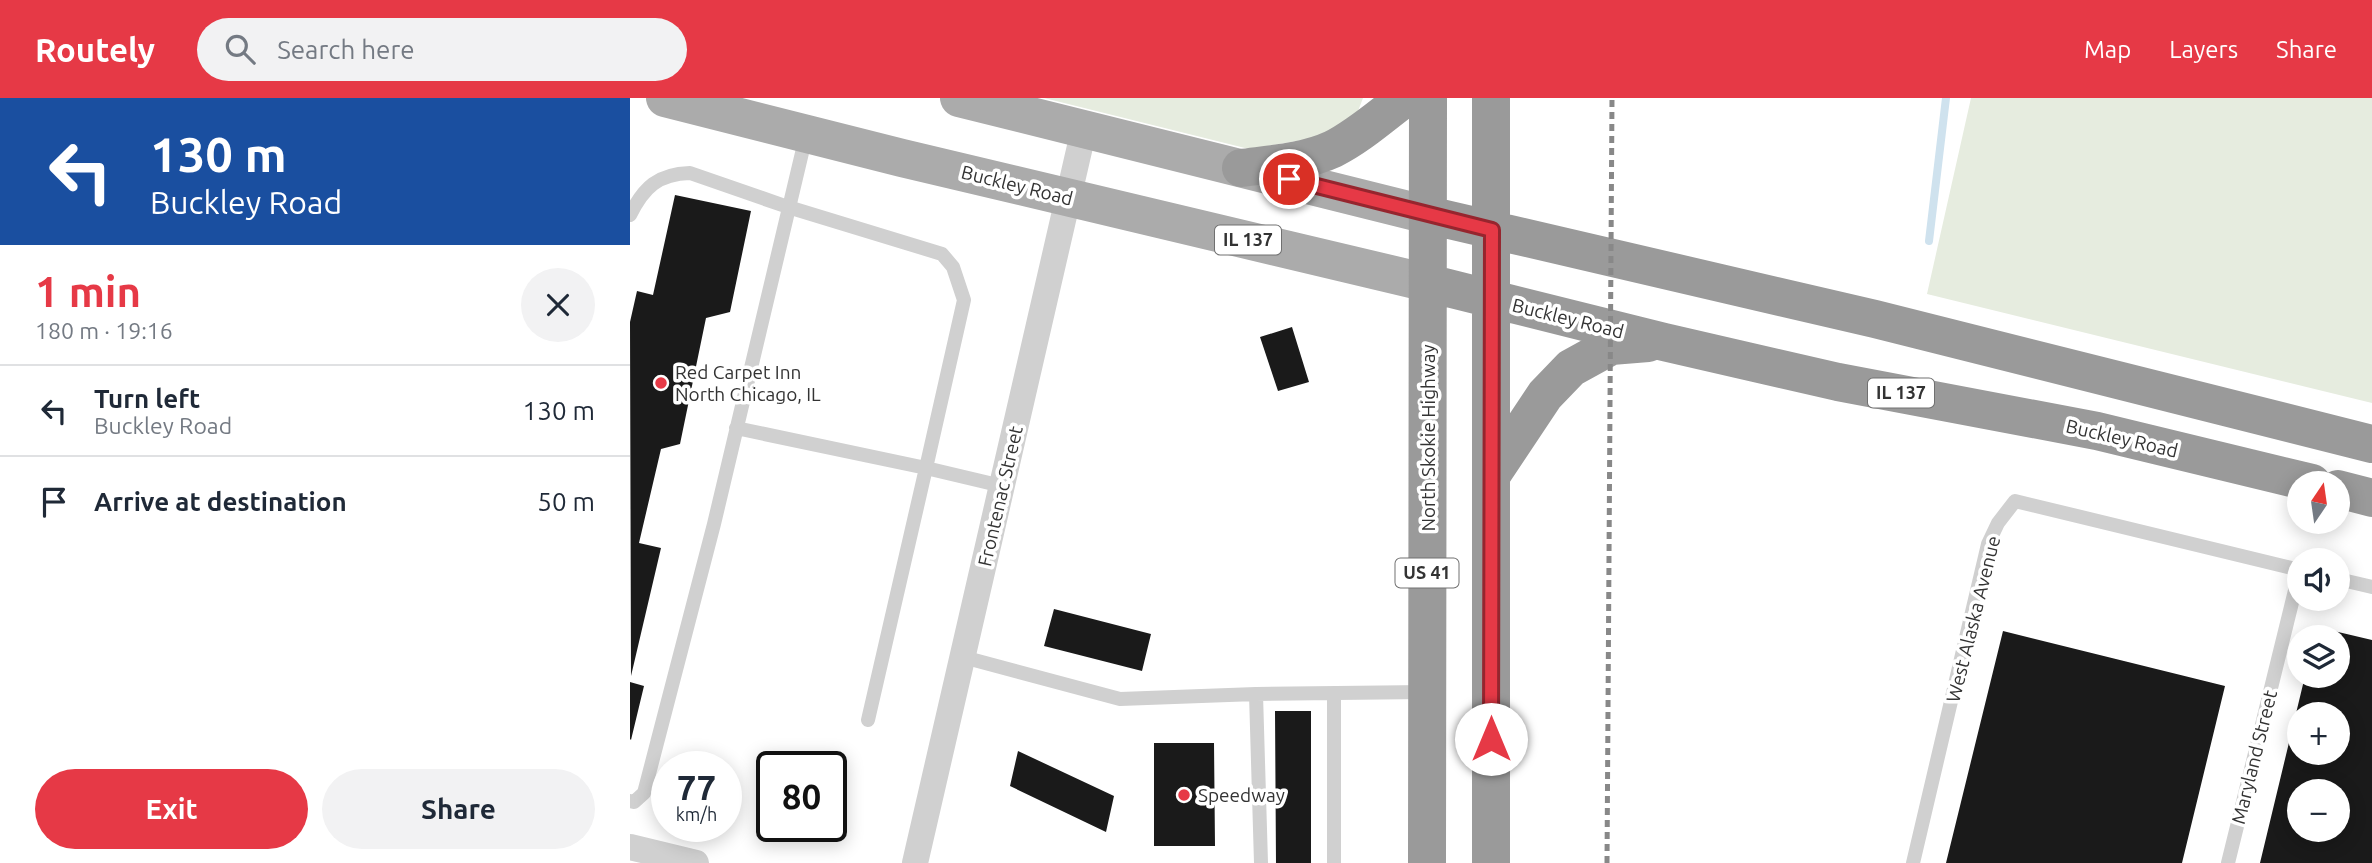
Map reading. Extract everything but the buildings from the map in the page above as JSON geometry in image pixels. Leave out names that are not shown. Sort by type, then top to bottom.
[{"type":"highway","points":[[1241,168],[1293,161],[1331,150],[1405,98]]},
{"type":"highway","name":"North Skokie Highway","points":[[1427,98],[1427,863]]},
{"type":"highway","points":[[1491,98],[1491,863]]},
{"type":"highway","points":[[1428,215],[1875,318],[2372,444]]},
{"type":"highway","name":"Buckley Road","points":[[1428,283],[1838,382],[2097,431],[2287,477]]},
{"type":"highway","points":[[1491,476],[1545,395],[1570,368],[1611,346],[1664,342]]},
{"type":"highway","points":[[2350,492],[2372,498]]},
{"type":"main road","name":"Buckley Road","points":[[665,98],[1068,198],[1428,283]]},
{"type":"main road","points":[[959,98],[1428,215]]},
{"type":"street","name":"Frontenac Street","points":[[915,863],[1084,129]]},
{"type":"street","points":[[630,847],[693,863]]},
{"type":"lane","points":[[630,802],[634,802],[644,793],[681,658],[806,134]]},
{"type":"lane","points":[[630,215],[640,195],[649,185],[675,174],[690,173],[788,207],[942,254],[953,268],[964,300],[868,720]]},
{"type":"lane","points":[[736,428],[1002,486]]},
{"type":"lane","name":"West Alaska Avenue","points":[[1913,863],[1988,544],[1998,523],[2015,501],[2287,567]]},
{"type":"lane","points":[[2350,582],[2372,587]]},
{"type":"lane","name":"Maryland Street","points":[[2228,863],[2290,611]]},
{"type":"lane","points":[[963,657],[1120,699],[1427,692]]},
{"type":"lane","points":[[1334,693],[1334,863]]},
{"type":"lane","points":[[1256,694],[1261,863]]},
{"type":"shaded area","points":[[1044,98],[1363,98],[1350,132],[1249,149]]},
{"type":"shaded area","points":[[1971,98],[2372,98],[2372,403],[1927,294]]},
{"type":"waterway","points":[[1929,241],[1946,98]]},
{"type":"railway","points":[[1607,863],[1612,98]]},
{"type":"place","name":"Red Carpet Inn North Chicago, IL","points":[[661,383]]},
{"type":"place","name":"Speedway","points":[[1184,795]]},
{"type":"route","points":[[1289,179],[1492,230],[1491,739]]}]
